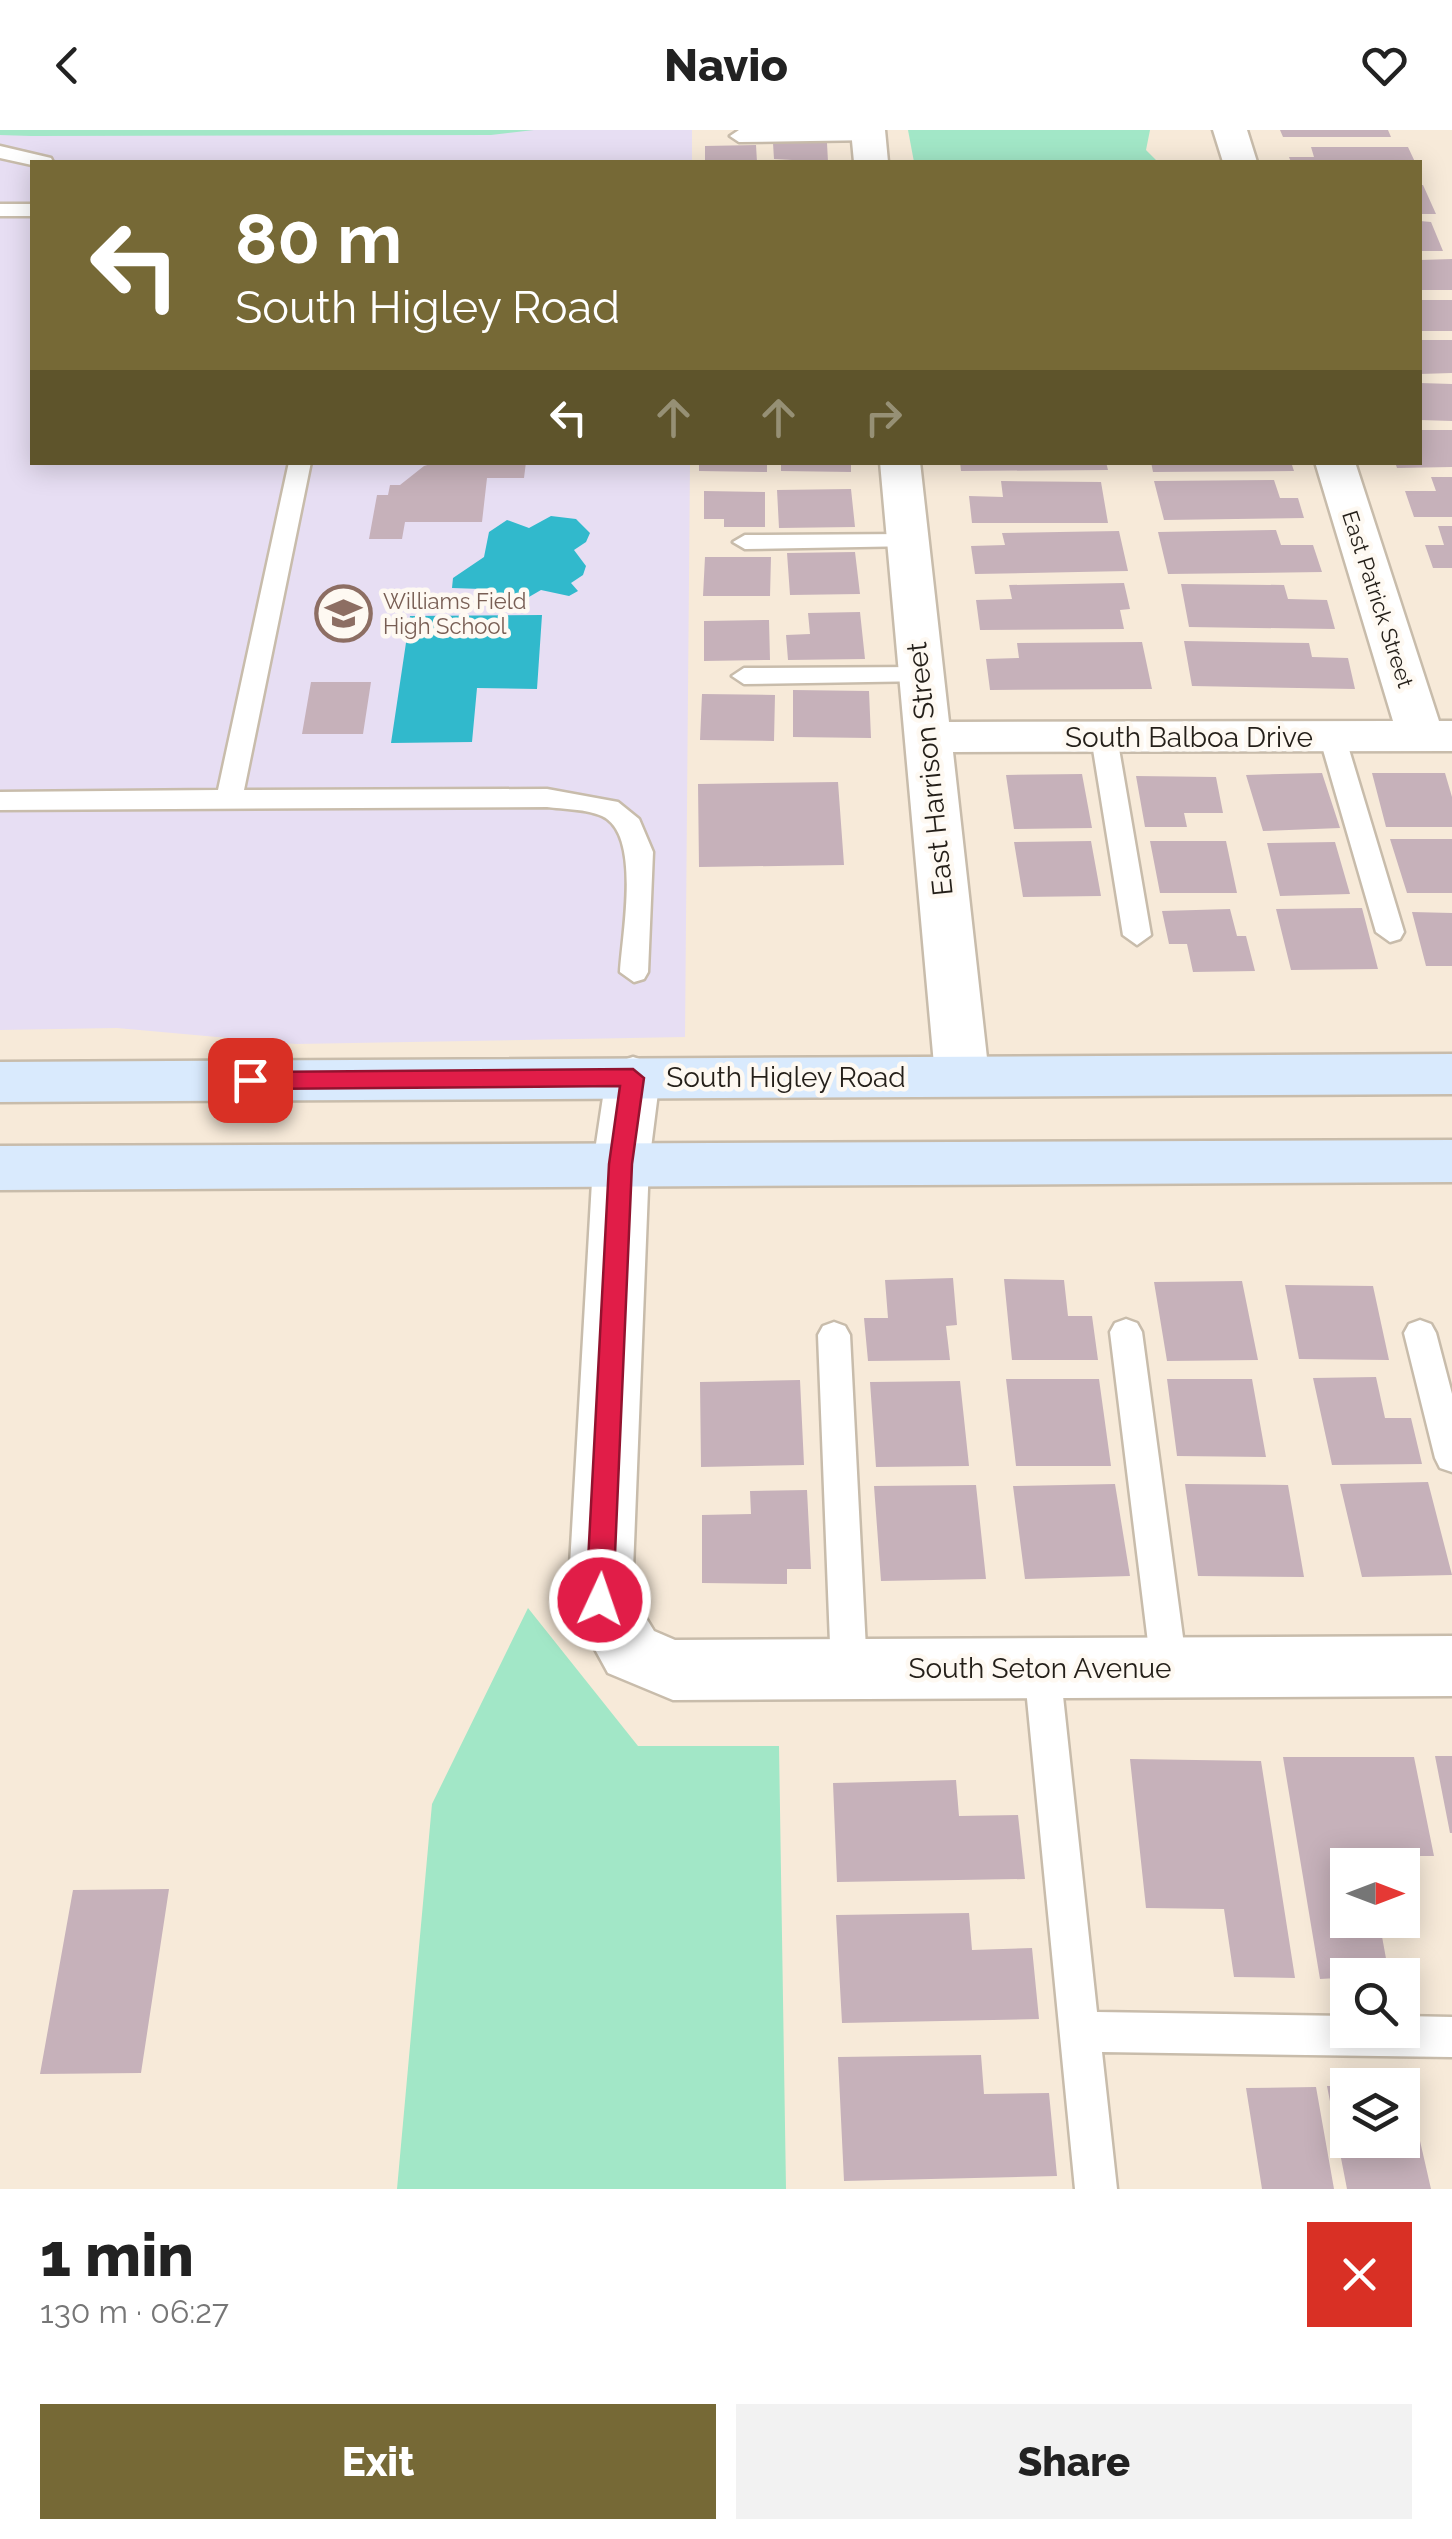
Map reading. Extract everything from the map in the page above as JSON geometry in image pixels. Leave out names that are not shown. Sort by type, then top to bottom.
[{"type":"main road","name":"South Higley Road","points":[[0,1082],[1452,1074]]},
{"type":"main road","points":[[0,1168],[1452,1161]]},
{"type":"street","points":[[1230,130],[1239,160]]},
{"type":"street","name":"East Harrison Street","points":[[900,465],[962,1076]]},
{"type":"street","name":"East Patrick Street","points":[[1336,465],[1436,736]]},
{"type":"street","name":"South Balboa Drive","points":[[927,737],[1436,736]]},
{"type":"street","points":[[620,1164],[633,1078]]},
{"type":"street","name":"South Seton Avenue","points":[[620,1164],[600,1600],[630,1652],[673,1670],[1452,1666]]},
{"type":"lane","points":[[739,136],[869,143]]},
{"type":"lane","points":[[0,152],[35,160]]},
{"type":"lane","points":[[0,210],[30,210]]},
{"type":"lane","points":[[228,799],[299,465]]},
{"type":"lane","points":[[744,542],[908,542]]},
{"type":"lane","points":[[744,676],[920,675]]},
{"type":"lane","points":[[1332,736],[1390,932]]},
{"type":"lane","points":[[1104,737],[1137,935]]},
{"type":"lane","points":[[0,802],[547,798],[609,808],[630,825],[640,852],[634,972]]},
{"type":"lane","points":[[1126,1332],[1169,1668]]},
{"type":"lane","points":[[1420,1333],[1452,1458]]},
{"type":"lane","points":[[834,1335],[849,1669]]},
{"type":"lane","points":[[1042,1668],[1096,2189]]},
{"type":"lane","points":[[1080,2032],[1452,2037]]},
{"type":"shaded area","name":"Williams Field High School","points":[[0,130],[692,130],[692,160],[30,160],[30,465],[690,465],[685,1037],[296,1044],[117,1028],[0,1030]]},
{"type":"green space","points":[[0,130],[534,130],[491,135],[31,136],[0,135]]},
{"type":"green space","points":[[908,130],[1150,130],[1146,150],[1156,160],[914,160]]},
{"type":"green space","points":[[528,1608],[638,1746],[779,1746],[786,2189],[397,2189],[432,1804]]},
{"type":"water","points":[[551,516],[576,519],[590,533],[586,542],[574,550],[586,566],[583,575],[571,583],[578,591],[569,596],[541,590],[522,601],[483,601],[481,589],[452,588],[453,578],[484,557],[489,532],[507,520],[529,528]]},
{"type":"water","points":[[542,615],[537,689],[477,688],[472,742],[391,743],[410,616]]},
{"type":"building","points":[[1280,130],[1388,130],[1391,137],[1283,137]]},
{"type":"building","points":[[773,143],[827,143],[828,160],[774,159]]},
{"type":"building","points":[[756,145],[757,160],[705,160],[705,146]]},
{"type":"building","points":[[1311,147],[1408,147],[1414,160],[1289,157],[1314,157]]},
{"type":"building","points":[[1422,185],[1423,185],[1436,214],[1422,214]]},
{"type":"building","points":[[1422,221],[1431,222],[1443,251],[1422,251]]},
{"type":"building","points":[[1452,259],[1452,290],[1422,290],[1422,260]]},
{"type":"building","points":[[1422,300],[1452,300],[1452,331],[1422,331]]},
{"type":"building","points":[[1422,340],[1452,340],[1452,373],[1422,374]]},
{"type":"building","points":[[1422,383],[1452,384],[1452,421],[1422,420]]},
{"type":"building","points":[[1422,430],[1452,430],[1452,467],[1396,465],[1422,465]]},
{"type":"building","points":[[526,465],[524,478],[487,478],[482,522],[405,522],[402,539],[369,539],[377,495],[388,495],[390,485],[400,485],[424,466]]},
{"type":"building","points":[[699,465],[767,465],[767,472],[699,471]]},
{"type":"building","points":[[781,465],[851,465],[851,472],[781,471]]},
{"type":"building","points":[[960,465],[1107,465],[1108,470],[961,471]]},
{"type":"building","points":[[1152,465],[1292,465],[1294,471],[1153,472]]},
{"type":"building","points":[[1431,477],[1452,477],[1452,517],[1414,517],[1405,491],[1436,491]]},
{"type":"building","points":[[1274,480],[1280,498],[1298,498],[1304,518],[1164,520],[1154,481]]},
{"type":"building","points":[[1001,481],[1101,482],[1108,523],[972,523],[969,496],[1003,497]]},
{"type":"building","points":[[851,489],[855,527],[779,528],[777,490]]},
{"type":"building","points":[[704,491],[765,492],[765,527],[724,527],[724,519],[704,519]]},
{"type":"building","points":[[1438,526],[1452,526],[1452,568],[1433,568],[1425,545],[1444,545]]},
{"type":"building","points":[[1276,530],[1281,545],[1313,545],[1322,572],[1168,574],[1158,532]]},
{"type":"building","points":[[1119,531],[1128,571],[975,574],[971,546],[1005,545],[1002,533]]},
{"type":"building","points":[[855,552],[860,594],[790,595],[787,553]]},
{"type":"building","points":[[705,557],[771,557],[770,596],[703,596]]},
{"type":"building","points":[[1124,583],[1130,609],[1120,610],[1124,629],[980,630],[976,600],[1012,599],[1009,585]]},
{"type":"building","points":[[1181,584],[1284,585],[1288,599],[1327,600],[1335,629],[1189,627]]},
{"type":"building","points":[[860,612],[865,659],[788,660],[786,635],[810,634],[808,613]]},
{"type":"building","points":[[769,620],[770,660],[704,661],[704,621]]},
{"type":"building","points":[[1184,641],[1309,643],[1312,657],[1348,658],[1355,689],[1192,686]]},
{"type":"building","points":[[1142,642],[1152,689],[990,690],[986,659],[1019,658],[1017,643]]},
{"type":"building","points":[[311,682],[371,682],[363,734],[302,734]]},
{"type":"building","points":[[793,690],[869,691],[871,738],[793,737]]},
{"type":"building","points":[[702,694],[775,695],[774,741],[700,740]]},
{"type":"building","points":[[1322,773],[1340,828],[1263,831],[1246,775]]},
{"type":"building","points":[[1372,773],[1445,773],[1452,797],[1452,827],[1386,827]]},
{"type":"building","points":[[1082,774],[1092,828],[1014,829],[1006,775]]},
{"type":"building","points":[[1136,776],[1216,777],[1223,813],[1184,813],[1187,827],[1145,827]]},
{"type":"building","points":[[838,782],[844,865],[699,867],[698,784]]},
{"type":"building","points":[[1390,839],[1452,839],[1452,893],[1407,893]]},
{"type":"building","points":[[1091,841],[1101,896],[1023,897],[1014,842]]},
{"type":"building","points":[[1150,841],[1226,841],[1237,893],[1160,893]]},
{"type":"building","points":[[1335,842],[1350,894],[1280,896],[1267,843]]},
{"type":"building","points":[[1362,908],[1378,969],[1291,970],[1276,909]]},
{"type":"building","points":[[1230,909],[1237,936],[1246,936],[1255,971],[1193,972],[1187,944],[1169,944],[1162,911]]},
{"type":"building","points":[[1412,912],[1452,913],[1452,966],[1426,966]]},
{"type":"building","points":[[953,1278],[957,1325],[946,1326],[950,1360],[868,1361],[864,1318],[888,1318],[885,1280]]},
{"type":"building","points":[[1004,1279],[1064,1280],[1068,1316],[1092,1316],[1098,1360],[1012,1360]]},
{"type":"building","points":[[1242,1281],[1258,1360],[1167,1361],[1154,1282]]},
{"type":"building","points":[[1285,1285],[1373,1286],[1389,1360],[1299,1359]]},
{"type":"building","points":[[1376,1377],[1385,1418],[1411,1418],[1422,1464],[1332,1465],[1313,1378]]},
{"type":"building","points":[[1006,1379],[1099,1379],[1111,1466],[1016,1466]]},
{"type":"building","points":[[1167,1379],[1252,1379],[1266,1457],[1177,1456]]},
{"type":"building","points":[[800,1380],[804,1465],[701,1467],[700,1382]]},
{"type":"building","points":[[960,1381],[969,1466],[876,1467],[870,1382]]},
{"type":"building","points":[[1428,1482],[1452,1575],[1362,1577],[1340,1484]]},
{"type":"building","points":[[1115,1484],[1130,1576],[1025,1579],[1013,1486]]},
{"type":"building","points":[[1185,1484],[1288,1485],[1304,1577],[1198,1576]]},
{"type":"building","points":[[976,1485],[986,1579],[881,1581],[874,1486]]},
{"type":"building","points":[[807,1490],[811,1569],[787,1569],[787,1584],[702,1583],[702,1515],[751,1514],[750,1491]]},
{"type":"building","points":[[1435,1756],[1452,1756],[1452,1833],[1450,1833]]},
{"type":"building","points":[[1283,1757],[1414,1757],[1434,1856],[1420,1856],[1420,1848],[1330,1848],[1330,1938],[1382,1938],[1386,1958],[1330,1958],[1330,1978],[1320,1979]]},
{"type":"building","points":[[1130,1759],[1261,1761],[1295,1978],[1234,1977],[1224,1909],[1146,1908]]},
{"type":"building","points":[[956,1780],[959,1816],[1018,1815],[1025,1879],[837,1882],[833,1783]]},
{"type":"building","points":[[169,1889],[141,2073],[40,2074],[73,1890]]},
{"type":"building","points":[[969,1913],[972,1950],[1032,1948],[1039,2019],[842,2023],[836,1915]]},
{"type":"building","points":[[981,2055],[984,2094],[1049,2093],[1057,2176],[844,2181],[838,2057]]},
{"type":"building","points":[[1316,2087],[1334,2189],[1262,2189],[1246,2088]]},
{"type":"building","points":[[1420,2141],[1431,2189],[1347,2189],[1341,2158],[1420,2158]]},
{"type":"place","name":"Williams Field High School","points":[[344,614]]},
{"type":"route","points":[[250,1080],[633,1078],[620,1164],[600,1600]]}]
